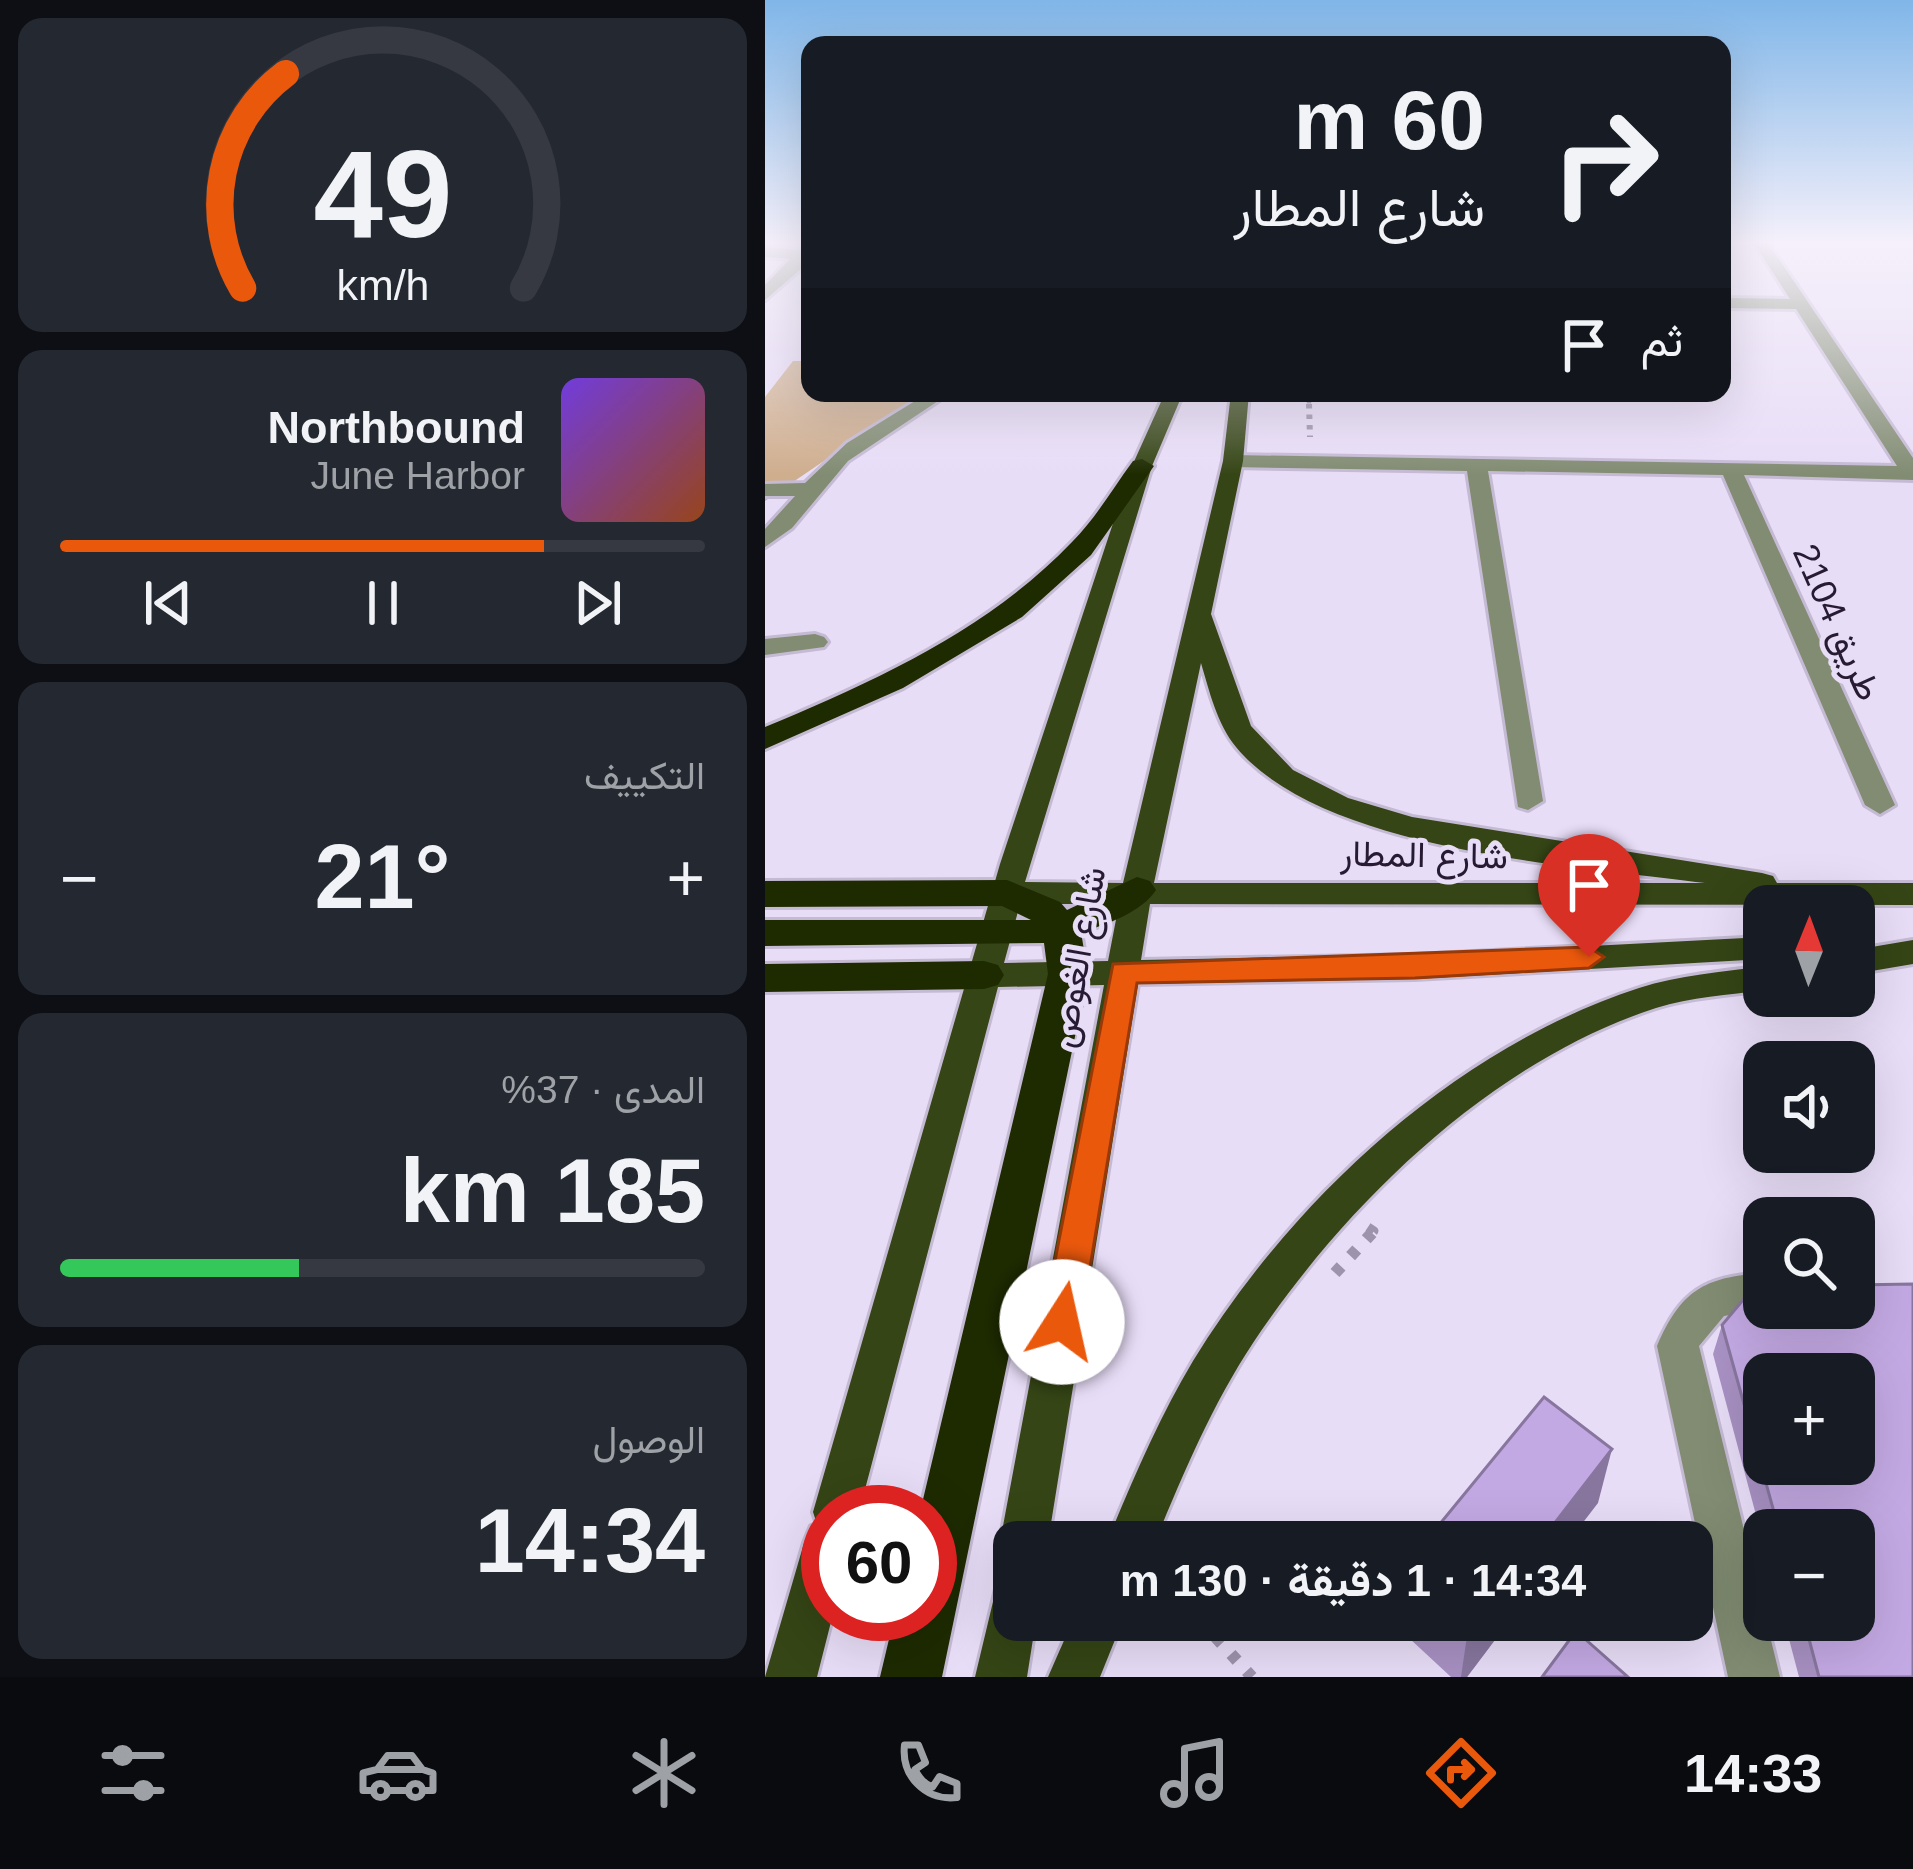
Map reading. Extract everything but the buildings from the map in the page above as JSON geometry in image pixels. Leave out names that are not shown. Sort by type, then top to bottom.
[{"type":"highway","points":[[765,739],[870,695],[987,630],[1082,548],[1142,466]]},
{"type":"highway","points":[[952,1485],[1064,950],[1102,911],[1137,890]]},
{"type":"highway","points":[[765,894],[1007,893],[1046,911],[1064,950]]},
{"type":"highway","points":[[765,933],[996,933],[1064,950]]},
{"type":"highway","points":[[765,979],[984,975]]},
{"type":"highway","points":[[911,1677],[919,1641]]},
{"type":"main road","name":"شارع الغوص","points":[[843,1485],[1007,893],[1142,466],[1170,402]]},
{"type":"main road","name":"شارع الغوص","points":[[1028,1521],[1137,890],[1233,460],[1239,402]]},
{"type":"main road","points":[[1197,609],[1248,745],[1293,782],[1385,820],[1480,844],[1713,872],[1769,885]]},
{"type":"main road","name":"شارع المطار","points":[[1007,893],[1743,896]]},
{"type":"main road","name":"شارع المطار","points":[[1875,895],[1913,893]]},
{"type":"main road","points":[[1875,942],[1913,940]]},
{"type":"main road","points":[[984,975],[1064,950],[1123,972],[1415,967],[1743,949]]},
{"type":"main road","points":[[1875,958],[1913,952]]},
{"type":"main road","points":[[1141,1521],[1209,1376],[1283,1267],[1471,1088],[1563,1033],[1649,998],[1743,982]]},
{"type":"main road","points":[[791,1677],[801,1641]]},
{"type":"main road","points":[[1001,1677],[1007,1641]]},
{"type":"main road","points":[[1074,1677],[1089,1641]]},
{"type":"street","points":[[1812,318],[1913,473]]},
{"type":"street","points":[[765,540],[790,522],[839,459],[927,402]]},
{"type":"street","points":[[1233,460],[1913,473]]},
{"type":"street","points":[[1477,467],[1528,801]]},
{"type":"street","name":"طريق 2104","points":[[1731,469],[1880,805]]},
{"type":"street","points":[[765,490],[812,490]]},
{"type":"street","points":[[765,647],[815,642]]},
{"type":"street","points":[[1743,1293],[1718,1296],[1691,1315],[1678,1346],[1754,1677]]},
{"type":"path","points":[[1309,402],[1311,463]]},
{"type":"path","points":[[1331,1277],[1374,1231],[1342,1208]]},
{"type":"path","points":[[1219,1641],[1252,1677]]},
{"type":"shaded area","points":[[793,361],[801,361],[801,402],[911,402],[765,501],[765,397]]},
{"type":"route","points":[[1062,1322],[1123,972],[1415,967],[1589,957]]}]
